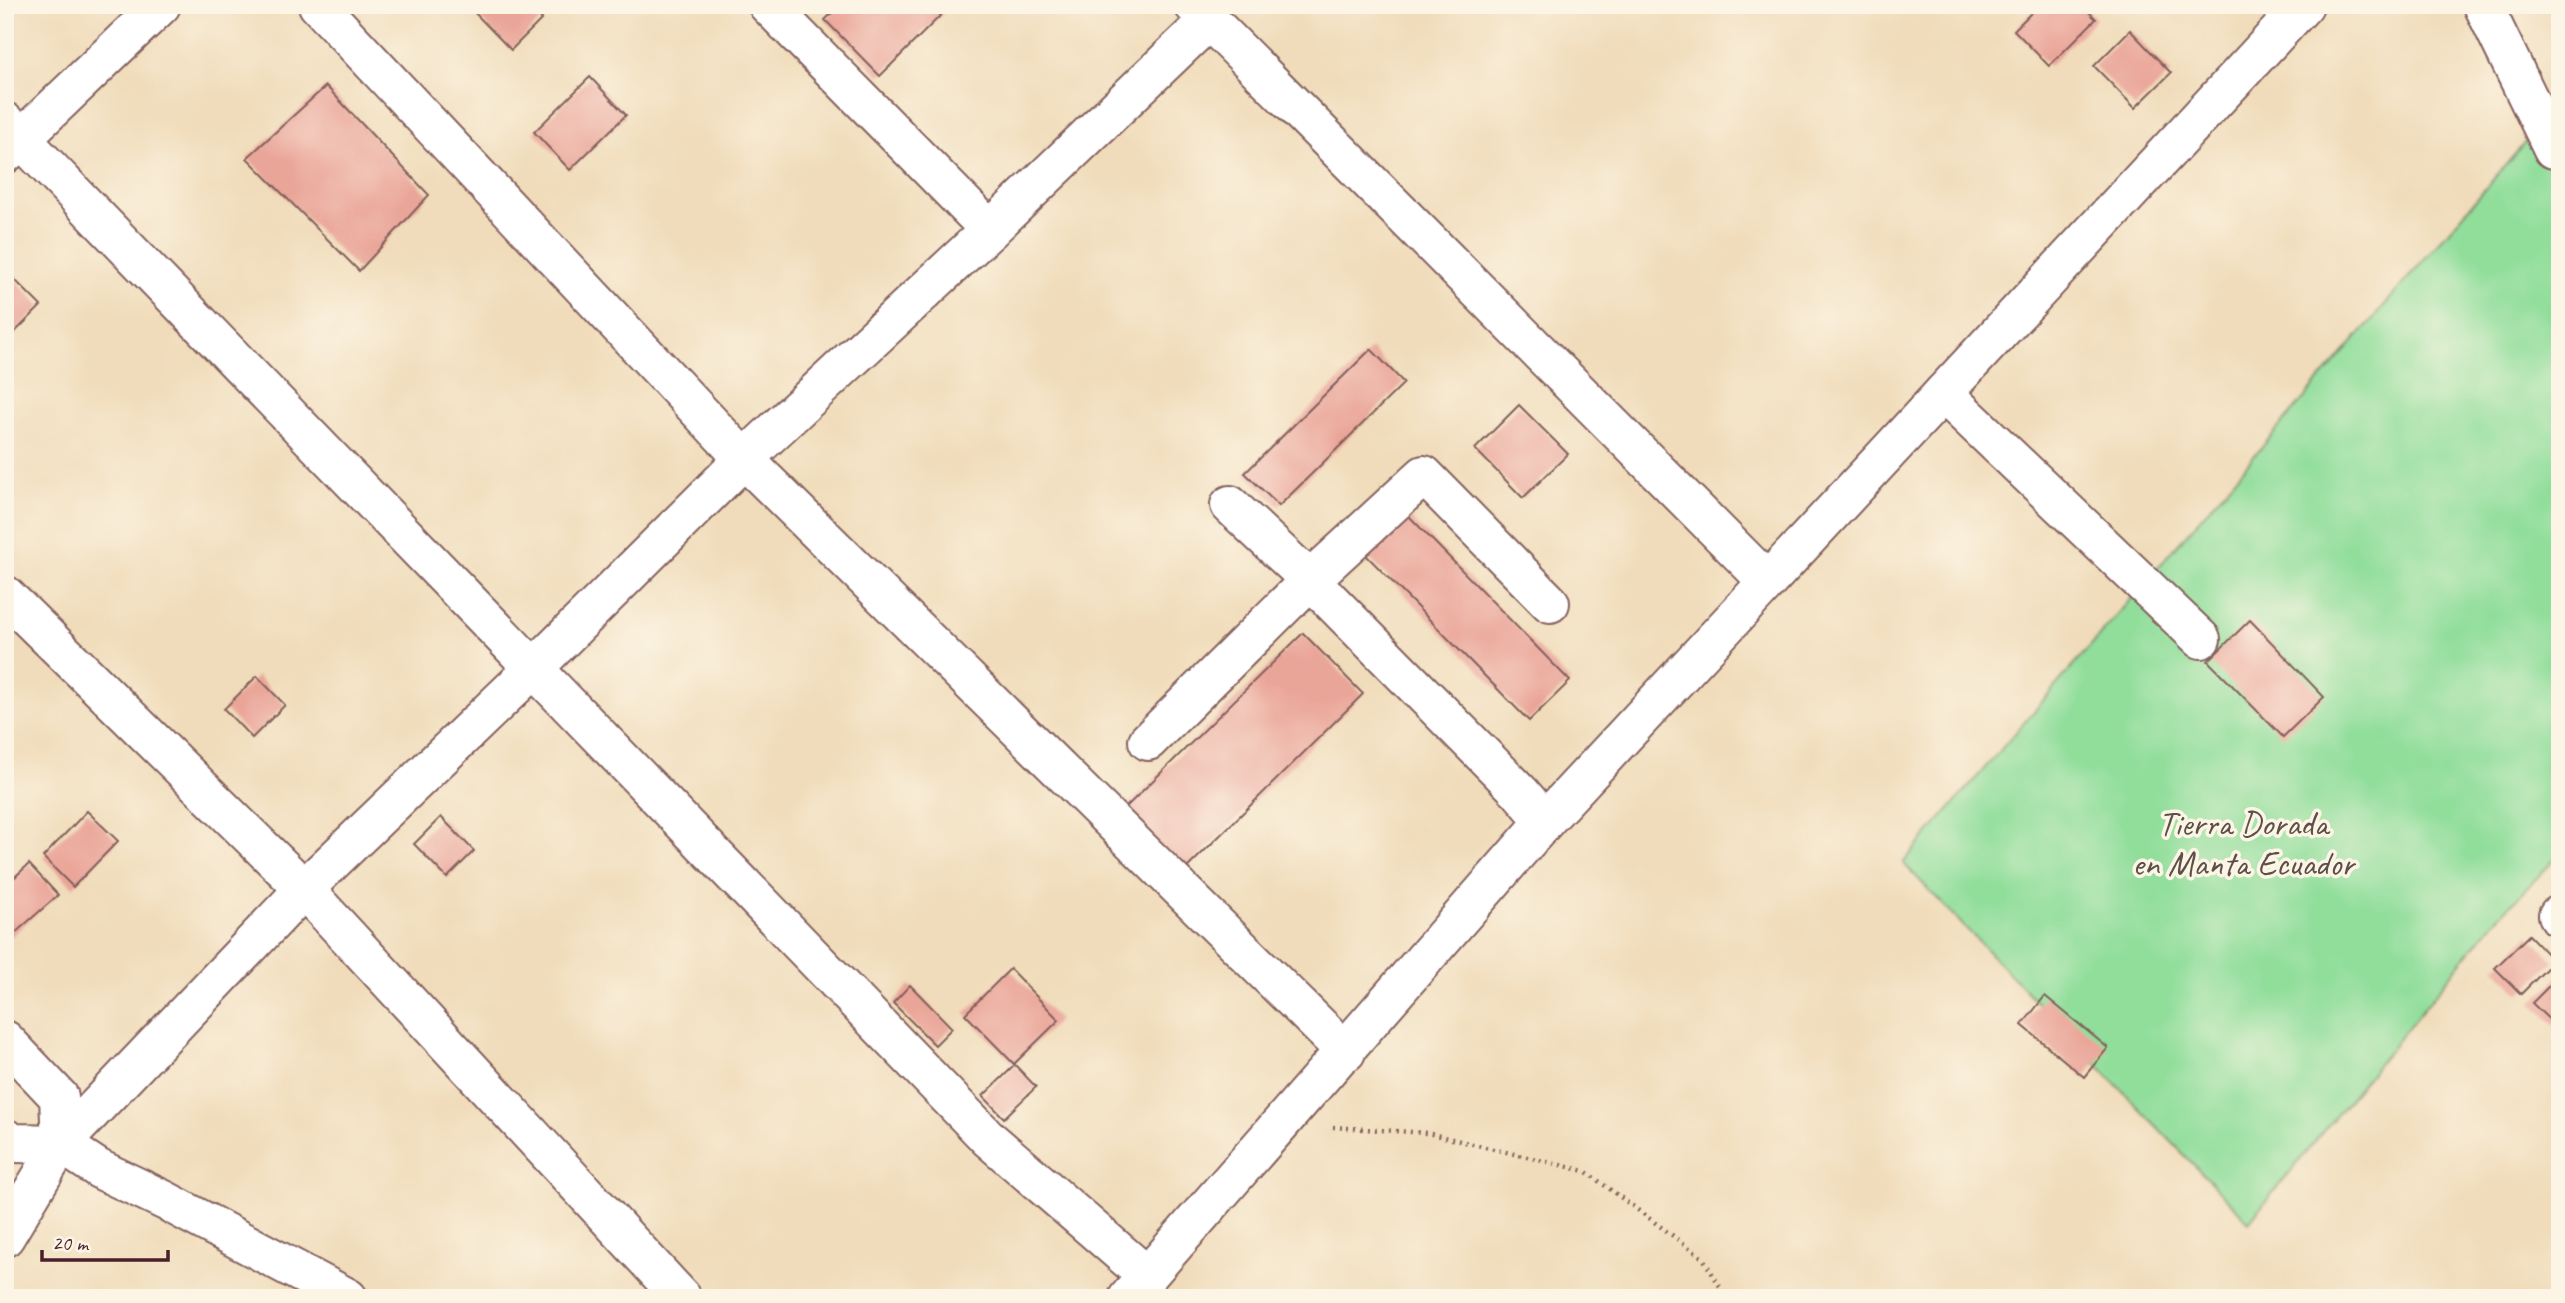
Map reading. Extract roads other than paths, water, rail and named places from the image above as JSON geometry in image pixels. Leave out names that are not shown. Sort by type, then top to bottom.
[{"type":"street","points":[[161,5],[11,138],[989,1139],[1137,1287],[1280,1123],[1346,1052],[1545,821],[2304,5]]},
{"type":"street","points":[[318,5],[744,459],[1346,1052]]},
{"type":"street","points":[[768,5],[990,230]]},
{"type":"street","points":[[2483,5],[2553,149],[2560,143]]},
{"type":"street","points":[[5,1237],[61,1144],[304,889],[533,670],[744,459],[990,230],[1202,13],[1767,581]]},
{"type":"street","points":[[1943,393],[2201,639]]},
{"type":"street","points":[[1148,741],[1310,580],[1424,475],[1550,603]]},
{"type":"street","points":[[1230,505],[1310,580],[1520,792],[1545,821]]},
{"type":"street","points":[[5,595],[304,889],[682,1298]]},
{"type":"street","points":[[5,1040],[59,1097],[61,1144]]},
{"type":"street","points":[[5,1138],[14,1143],[61,1144],[99,1169],[166,1201],[348,1298]]},
{"type":"park label","name":"Tierra Dorada en Manta Ecuador","points":[[2243,843]]}]
